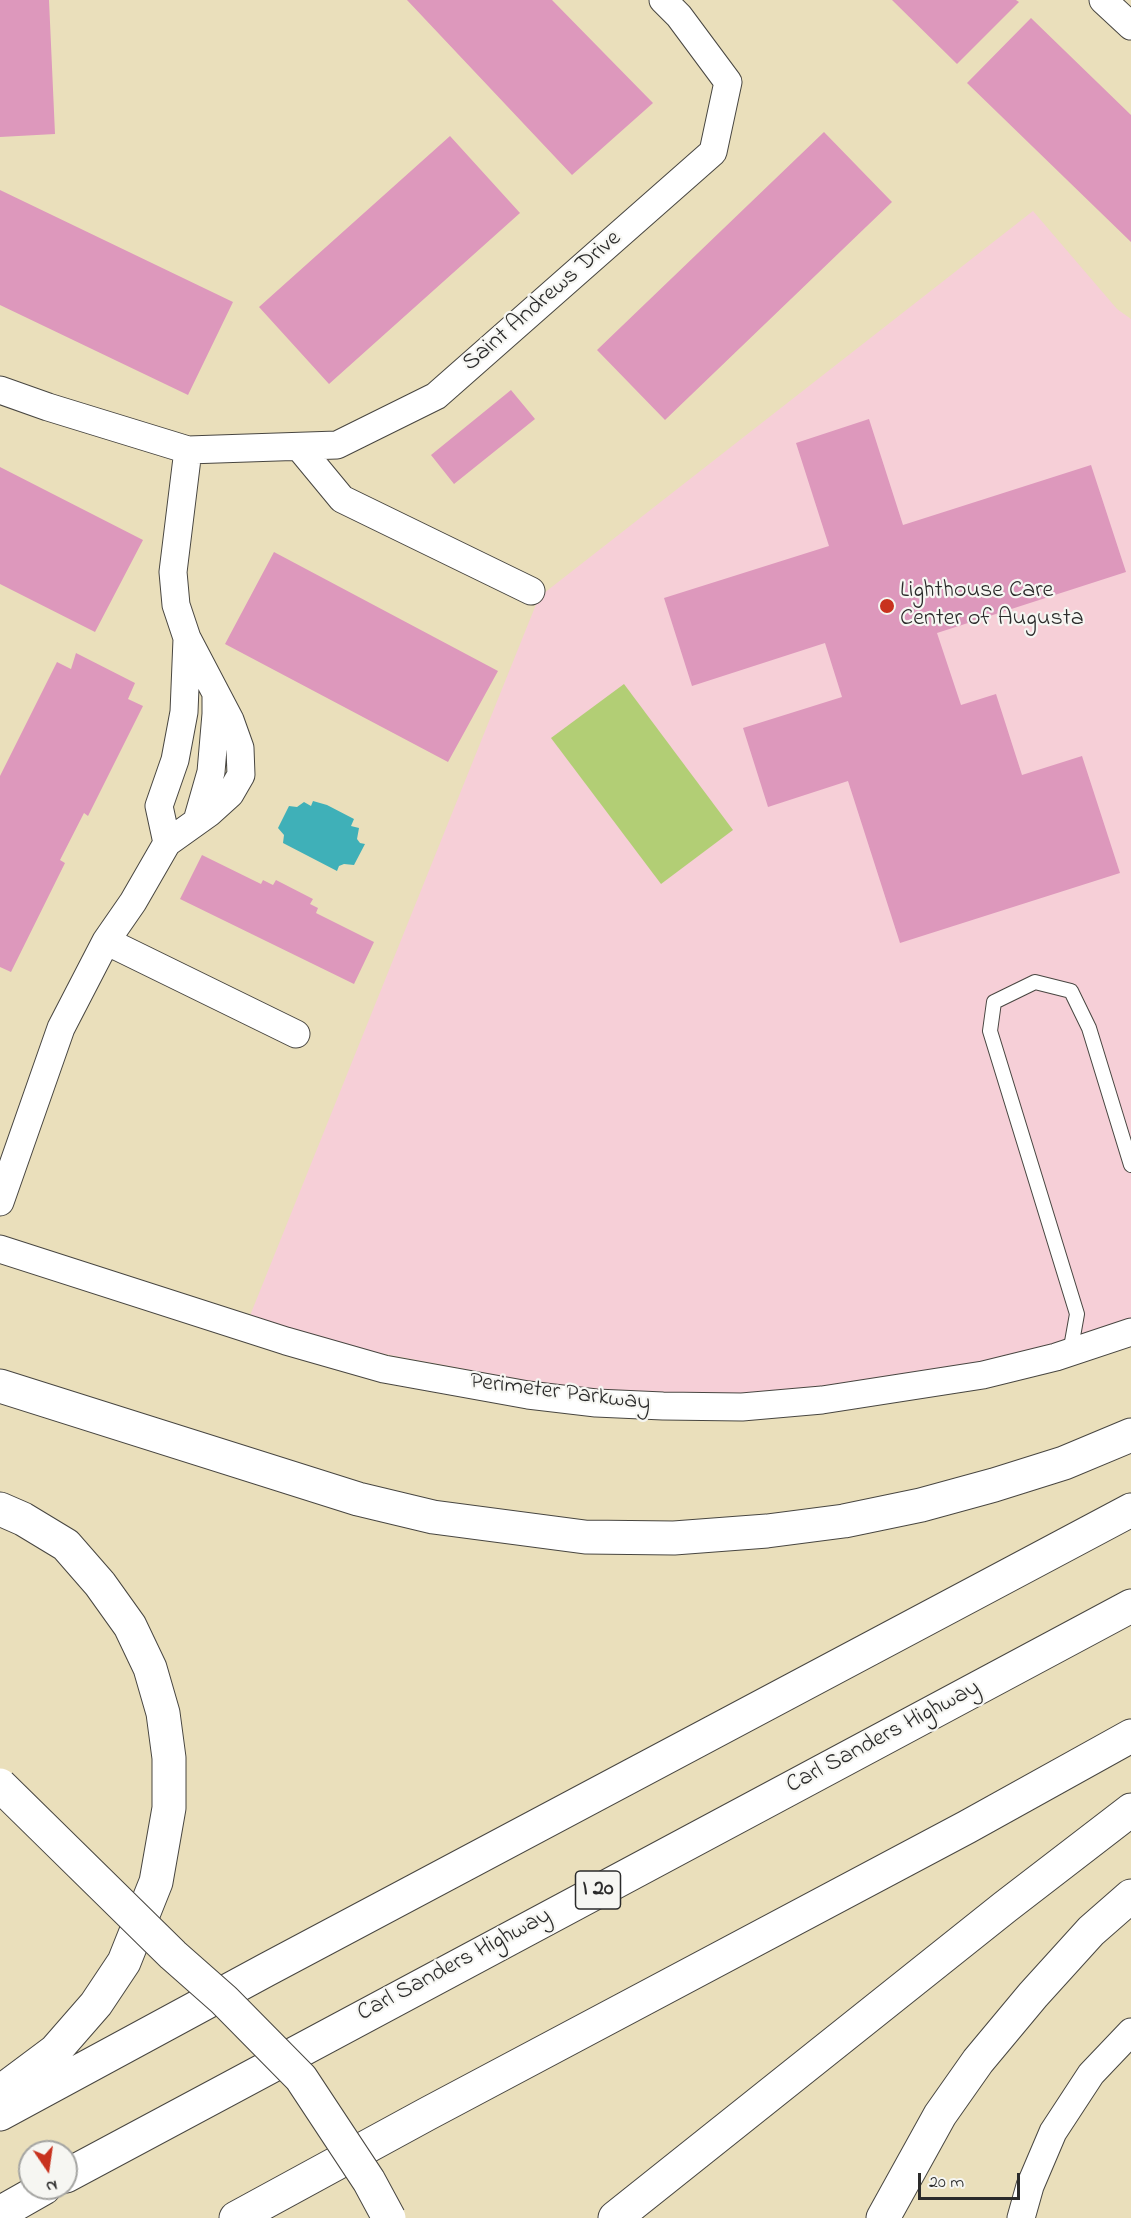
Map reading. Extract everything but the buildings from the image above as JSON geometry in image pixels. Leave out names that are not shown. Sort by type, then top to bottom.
[{"type":"highway","points":[[0,1386],[358,1499],[433,1517],[585,1538],[674,1538],[767,1531],[844,1521],[921,1505],[994,1485],[1064,1463],[1131,1435]]},
{"type":"highway","points":[[0,1509],[23,1519],[66,1545],[100,1584],[130,1626],[150,1668],[163,1713],[169,1758],[169,1808],[156,1882],[124,1962],[96,2004],[55,2051],[0,2092]]},
{"type":"highway","points":[[0,2114],[1131,1510]]},
{"type":"highway","name":"Carl Sanders Highway","points":[[78,2170],[1131,1606]]},
{"type":"highway","points":[[236,2218],[967,1827],[1131,1736]]},
{"type":"highway","points":[[0,1785],[173,1955],[224,2000],[301,2078],[364,2173],[389,2218]]},
{"type":"highway","points":[[615,2218],[1005,1907],[1131,1810]]},
{"type":"highway","points":[[883,2218],[940,2115],[978,2061],[1091,1931],[1131,1896]]},
{"type":"highway","points":[[0,2213],[23,2200]]},
{"type":"street","name":"Saint Andrews Drive","points":[[0,390],[188,450],[337,445],[436,396],[713,152],[728,82],[680,16],[663,0]]},
{"type":"street","points":[[1103,0],[1131,26]]},
{"type":"street","points":[[299,447],[342,499],[531,591]]},
{"type":"street","points":[[188,450],[173,572],[176,605],[187,638],[230,720],[225,738]]},
{"type":"street","points":[[167,843],[159,806],[175,760],[184,712],[187,638]]},
{"type":"street","points":[[0,1202],[61,1028],[106,941],[133,902],[167,843],[230,794],[241,775],[240,748],[225,738],[181,728]]},
{"type":"street","points":[[106,941],[296,1034]]},
{"type":"street","name":"Perimeter Parkway","points":[[0,1250],[286,1341],[384,1369],[528,1395],[596,1403],[742,1407],[822,1400],[983,1375],[1070,1353],[1131,1332]]},
{"type":"street","points":[[1021,2218],[1030,2186],[1053,2132],[1091,2074],[1131,2032]]},
{"type":"lane","points":[[1070,1353],[1077,1314],[990,1031],[994,1002],[1035,982],[1071,990],[1089,1028],[1131,1165]]},
{"type":"shaded area","points":[[1033,211],[1117,309],[1131,319],[1131,1326],[983,1375],[663,1406],[245,1328],[539,597]]},
{"type":"green space","points":[[624,684],[733,830],[661,884],[551,738]]},
{"type":"water","points":[[313,801],[327,805],[354,819],[351,826],[359,828],[357,839],[360,843],[365,844],[354,865],[344,864],[339,866],[337,871],[283,843],[284,835],[278,828],[289,806],[297,807],[304,802],[311,806]]},
{"type":"place","name":"Lighthouse Care Center of Augusta","points":[[887,606]]}]
